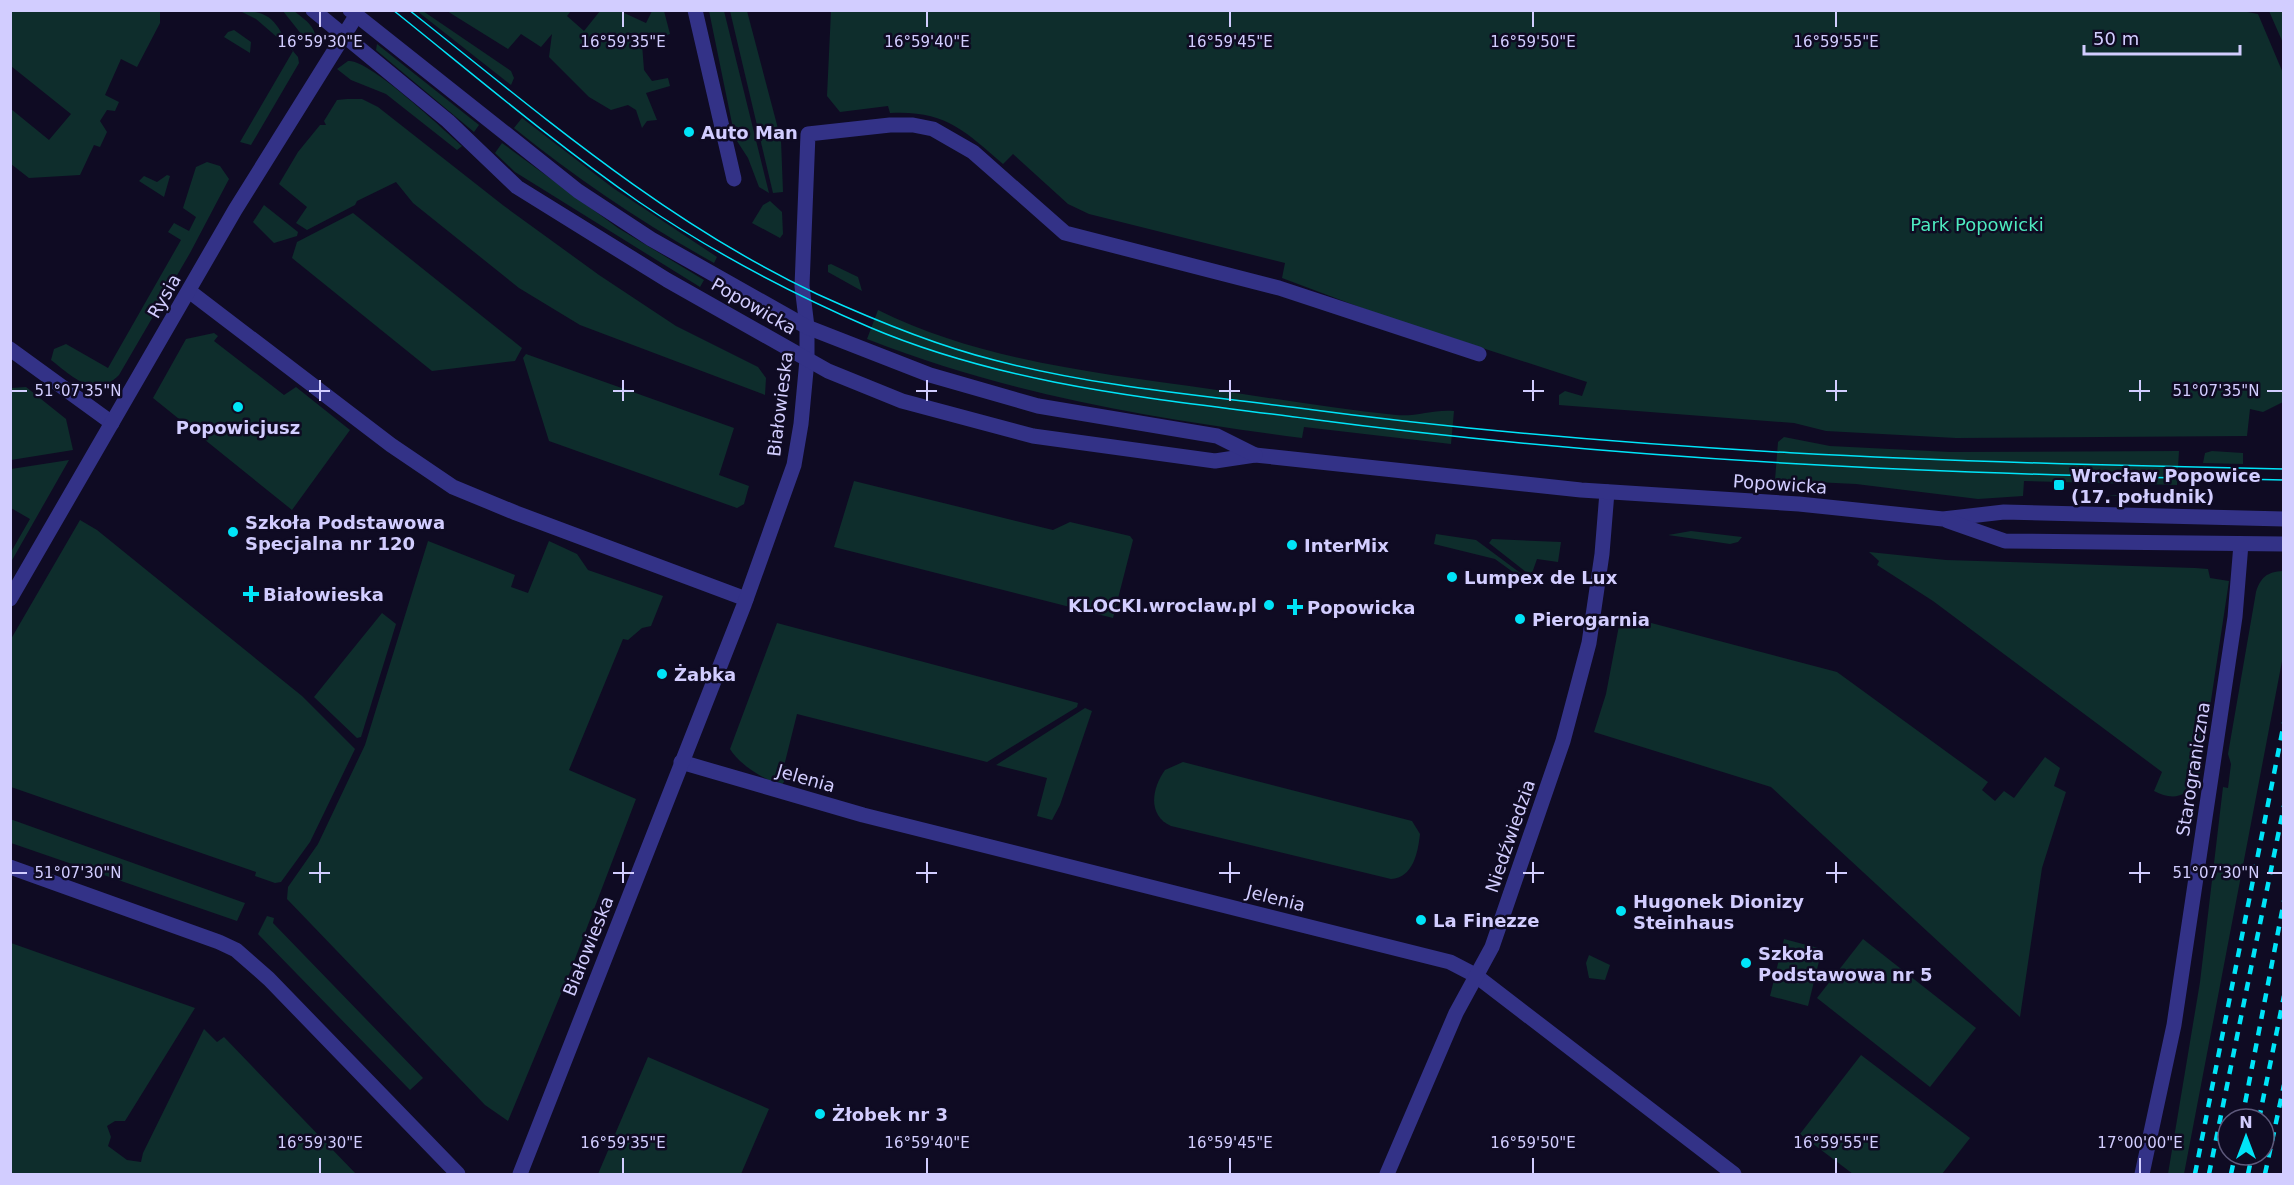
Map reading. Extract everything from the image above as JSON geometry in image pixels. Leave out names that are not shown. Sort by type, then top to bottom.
[{"type":"street","name":"Popowicka","points":[[313,10],[448,121],[517,187],[667,280],[807,360],[893,398],[1011,431],[1215,461],[1255,455],[1607,492],[1788,503],[1943,519],[2004,512],[2283,519]]},
{"type":"street","points":[[695,10],[734,179]]},
{"type":"street","name":"Popowicka","points":[[353,13],[578,190],[651,239],[807,327],[930,375],[1038,406],[1217,435],[1255,455]]},
{"type":"street","name":"Rysia","points":[[10,599],[235,210],[344,34],[353,13]]},
{"type":"street","name":"Białowieska","points":[[520,1174],[746,599],[794,465],[801,424],[807,360],[807,327],[802,275],[808,134],[913,124],[933,129],[973,152],[1065,233],[1279,288],[1479,354]]},
{"type":"street","points":[[189,291],[391,445],[453,487],[746,599]]},
{"type":"street","points":[[10,349],[112,423]]},
{"type":"street","name":"Niedźwiedzia","points":[[1387,1174],[1456,1013],[1492,947],[1576,700],[1589,643],[1600,571],[1607,492]]},
{"type":"street","name":"Popowicka","points":[[1943,519],[2005,541],[2283,544]]},
{"type":"street","name":"Starograniczna","points":[[2142,1174],[2176,1013],[2236,606],[2241,544]]},
{"type":"street","name":"Jelenia","points":[[681,762],[863,815],[1450,962],[1475,975],[1734,1174]]},
{"type":"street","points":[[10,867],[236,950],[269,979],[458,1174]]},
{"type":"green space","name":"Park Popowicki","points":[[2237,10],[2258,14],[2283,73],[2283,402],[2263,412],[2250,409],[2247,436],[1956,438],[1826,431],[1794,423],[1559,405],[1559,395],[1565,391],[1582,396],[1587,382],[1378,314],[1282,278],[1285,263],[1089,214],[1068,204],[1013,154],[1003,164],[964,132],[939,119],[909,113],[890,113],[888,106],[840,112],[827,96],[831,11]]},
{"type":"green space","points":[[10,11],[160,11],[160,23],[137,67],[121,59],[105,95],[119,102],[115,111],[107,110],[100,121],[107,132],[100,147],[94,145],[80,175],[29,178],[11,164],[11,109],[49,140],[71,114],[11,66]]},
{"type":"green space","points":[[240,11],[263,14],[276,24],[298,57],[299,63],[251,145],[240,142],[293,51],[256,19]]},
{"type":"green space","points":[[283,11],[294,11],[312,27],[315,37],[313,49]]},
{"type":"green space","points":[[417,11],[423,11],[511,71],[514,78],[511,85]]},
{"type":"green space","points":[[447,11],[571,11],[567,16],[584,31],[600,11],[620,11],[646,23],[652,11],[664,11],[670,34],[642,44],[644,70],[652,81],[668,78],[670,86],[646,93],[657,120],[647,121],[642,128],[636,110],[628,105],[611,110],[589,97],[549,57],[552,34],[541,47],[521,34],[508,49]]},
{"type":"green space","points":[[709,11],[724,11],[769,193],[759,187],[748,158],[735,138]]},
{"type":"green space","points":[[730,11],[747,11],[781,140],[783,192],[773,193]]},
{"type":"green space","points":[[2269,11],[2283,11],[2283,43]]},
{"type":"green space","points":[[234,30],[251,42],[250,53],[224,37],[228,32]]},
{"type":"green space","points":[[377,44],[479,125],[474,132],[376,50]]},
{"type":"green space","points":[[348,61],[358,63],[388,82],[462,146],[457,150],[386,94],[351,80],[337,69]]},
{"type":"green space","points":[[362,99],[378,107],[504,206],[599,275],[676,326],[758,367],[766,378],[765,395],[580,325],[519,288],[413,203],[396,182],[307,230],[296,223],[307,207],[279,184],[298,152],[320,125],[326,125],[324,121],[337,100]]},
{"type":"green space","points":[[522,118],[613,188],[717,257],[714,263],[637,217],[562,165],[514,128]]},
{"type":"green space","points":[[502,143],[618,228],[704,280],[700,287],[515,172],[495,153]]},
{"type":"green space","points":[[207,162],[220,166],[229,179],[190,253],[119,375],[101,385],[84,383],[75,378],[51,360],[54,349],[66,344],[108,368],[181,240],[168,232],[174,223],[189,231],[196,217],[183,208],[196,167]]},
{"type":"green space","points":[[167,175],[170,176],[164,197],[139,181],[144,176],[157,182]]},
{"type":"green space","points":[[770,201],[782,212],[783,234],[780,238],[752,223],[763,205]]},
{"type":"green space","points":[[264,205],[298,232],[297,236],[274,243],[253,222]]},
{"type":"green space","points":[[353,213],[522,348],[515,361],[432,371],[292,258],[297,242]]},
{"type":"green space","points":[[831,264],[858,277],[862,291],[828,272],[828,265]]},
{"type":"green space","points":[[878,310],[958,342],[1041,363],[1373,413],[1403,415],[1454,411],[1451,444],[1304,427],[1302,438],[1136,413],[1028,390],[921,359],[867,339]]},
{"type":"green space","points":[[214,333],[218,336],[214,341],[284,395],[296,387],[350,430],[292,510],[153,398],[186,339]]},
{"type":"green space","points":[[526,354],[734,428],[719,475],[749,486],[744,504],[737,508],[549,441],[523,358]]},
{"type":"green space","points":[[26,387],[66,419],[73,450],[11,460],[11,388]]},
{"type":"green space","points":[[1784,437],[1830,446],[1950,452],[2179,451],[2177,485],[2024,481],[2023,496],[1978,499],[1856,484],[1775,480],[1778,442]]},
{"type":"green space","points":[[2212,451],[2243,453],[2243,464],[2203,463],[2205,453]]},
{"type":"green space","points":[[69,460],[11,562],[11,552],[30,519],[11,508],[11,469]]},
{"type":"green space","points":[[854,481],[1053,530],[1070,522],[1130,536],[1133,540],[1113,618],[834,547]]},
{"type":"green space","points":[[2108,495],[2177,496],[2178,504]]},
{"type":"green space","points":[[80,520],[97,530],[302,696],[355,749],[310,842],[281,882],[275,883],[255,876],[256,872],[11,787],[11,639]]},
{"type":"green space","points":[[1691,531],[1742,537],[1738,542],[1730,544],[1668,535]]},
{"type":"green space","points":[[1436,534],[1476,540],[1523,575],[1524,580],[1495,559],[1434,544]]},
{"type":"green space","points":[[1492,539],[1561,542],[1558,562],[1537,559],[1531,576],[1489,543]]},
{"type":"green space","points":[[428,541],[515,575],[511,587],[528,593],[549,541],[577,554],[588,570],[663,596],[651,626],[642,628],[628,640],[623,639],[569,770],[636,799],[570,972],[508,1121],[485,1105],[287,899],[288,887],[318,844],[365,745]]},
{"type":"green space","points":[[1869,552],[1946,560],[2208,569],[2210,578],[2229,581],[2199,780],[2179,796],[2167,796],[2154,791],[2162,772],[1933,601],[1877,565],[1879,561]]},
{"type":"green space","points":[[2283,571],[2283,656],[2184,1174],[2168,1174],[2200,982],[2223,787],[2228,788],[2231,764],[2228,754],[2256,592],[2265,576]]},
{"type":"green space","points":[[382,613],[396,624],[361,737],[357,738],[314,697]]},
{"type":"green space","points":[[1621,615],[1837,672],[1988,782],[1982,790],[1995,801],[2004,791],[2014,798],[2045,757],[2060,768],[2054,786],[2066,792],[2042,868],[2020,1017],[1771,787],[1594,732],[1606,694]]},
{"type":"green space","points":[[777,623],[1078,703],[1077,707],[987,762],[797,714],[784,766],[792,768],[782,785],[753,771],[730,749]]},
{"type":"green space","points":[[1085,708],[1092,711],[1060,805],[1052,820],[1037,816],[1047,778],[996,765]]},
{"type":"green space","points":[[1183,762],[1412,821],[1420,834],[1413,863],[1405,874],[1391,879],[1171,826],[1158,815],[1154,801],[1155,793],[1165,770]]},
{"type":"green space","points":[[10,819],[245,903],[237,921],[11,843]]},
{"type":"green space","points":[[267,916],[274,918],[273,923],[423,1078],[410,1090],[258,934]]},
{"type":"green space","points":[[1784,939],[1822,949],[1808,1006],[1770,996]]},
{"type":"green space","points":[[1863,939],[1976,1028],[1930,1087],[1817,998]]},
{"type":"green space","points":[[11,943],[195,1008],[125,1121],[115,1121],[107,1126],[111,1137],[108,1146],[127,1160],[141,1162],[143,1153],[204,1029],[217,1042],[224,1037],[356,1174],[11,1174]]},
{"type":"green space","points":[[1589,955],[1610,965],[1605,980],[1589,978],[1586,963]]},
{"type":"green space","points":[[1861,1055],[1970,1138],[1942,1174],[1853,1174],[1800,1134]]},
{"type":"green space","points":[[648,1057],[769,1109],[741,1174],[598,1174]]},
{"type":"tram line","points":[[393,10],[576,156],[639,202],[694,237],[751,270],[839,314],[922,347],[976,364],[1086,388],[1142,397],[1431,434],[1553,446],[1674,456],[1918,470],[2284,480]]},
{"type":"tram line","points":[[409,10],[605,164],[656,200],[761,266],[817,294],[882,322],[994,360],[1070,377],[1146,389],[1421,423],[1544,435],[1790,453],[1914,459],[2284,469]]},
{"type":"railway","points":[[2195,1174],[2284,723]]},
{"type":"railway","points":[[2209,1174],[2284,806]]},
{"type":"railway","points":[[2244,1107],[2284,901]]},
{"type":"railway","points":[[2261,1107],[2284,996]]},
{"type":"railway","points":[[2265,1174],[2284,1085]]},
{"type":"railway","points":[[2231,1174],[2232,1167]]},
{"type":"railway","points":[[2248,1174],[2249,1167]]},
{"type":"place","name":"Auto Man","points":[[689,132]]},
{"type":"place","name":"Popowicjusz","points":[[238,407]]},
{"type":"place","name":"Wrocław Popowice (17. południk)","points":[[2059,485]]},
{"type":"place","name":"Szkoła Podstawowa Specjalna nr 120","points":[[233,532]]},
{"type":"place","name":"InterMix","points":[[1292,545]]},
{"type":"place","name":"Lumpex de Lux","points":[[1452,577]]},
{"type":"place","name":"Białowieska","points":[[251,594]]},
{"type":"place","name":"KLOCKI.wroclaw.pl","points":[[1269,605]]},
{"type":"place","name":"Popowicka","points":[[1295,607]]},
{"type":"place","name":"Pierogarnia","points":[[1520,619]]},
{"type":"place","name":"Żabka","points":[[662,674]]},
{"type":"place","name":"Hugonek Dionizy Steinhaus","points":[[1621,911]]},
{"type":"place","name":"La Finezze","points":[[1421,920]]},
{"type":"place","name":"Szkoła Podstawowa nr 5","points":[[1746,963]]},
{"type":"place","name":"Żłobek nr 3","points":[[820,1114]]}]
